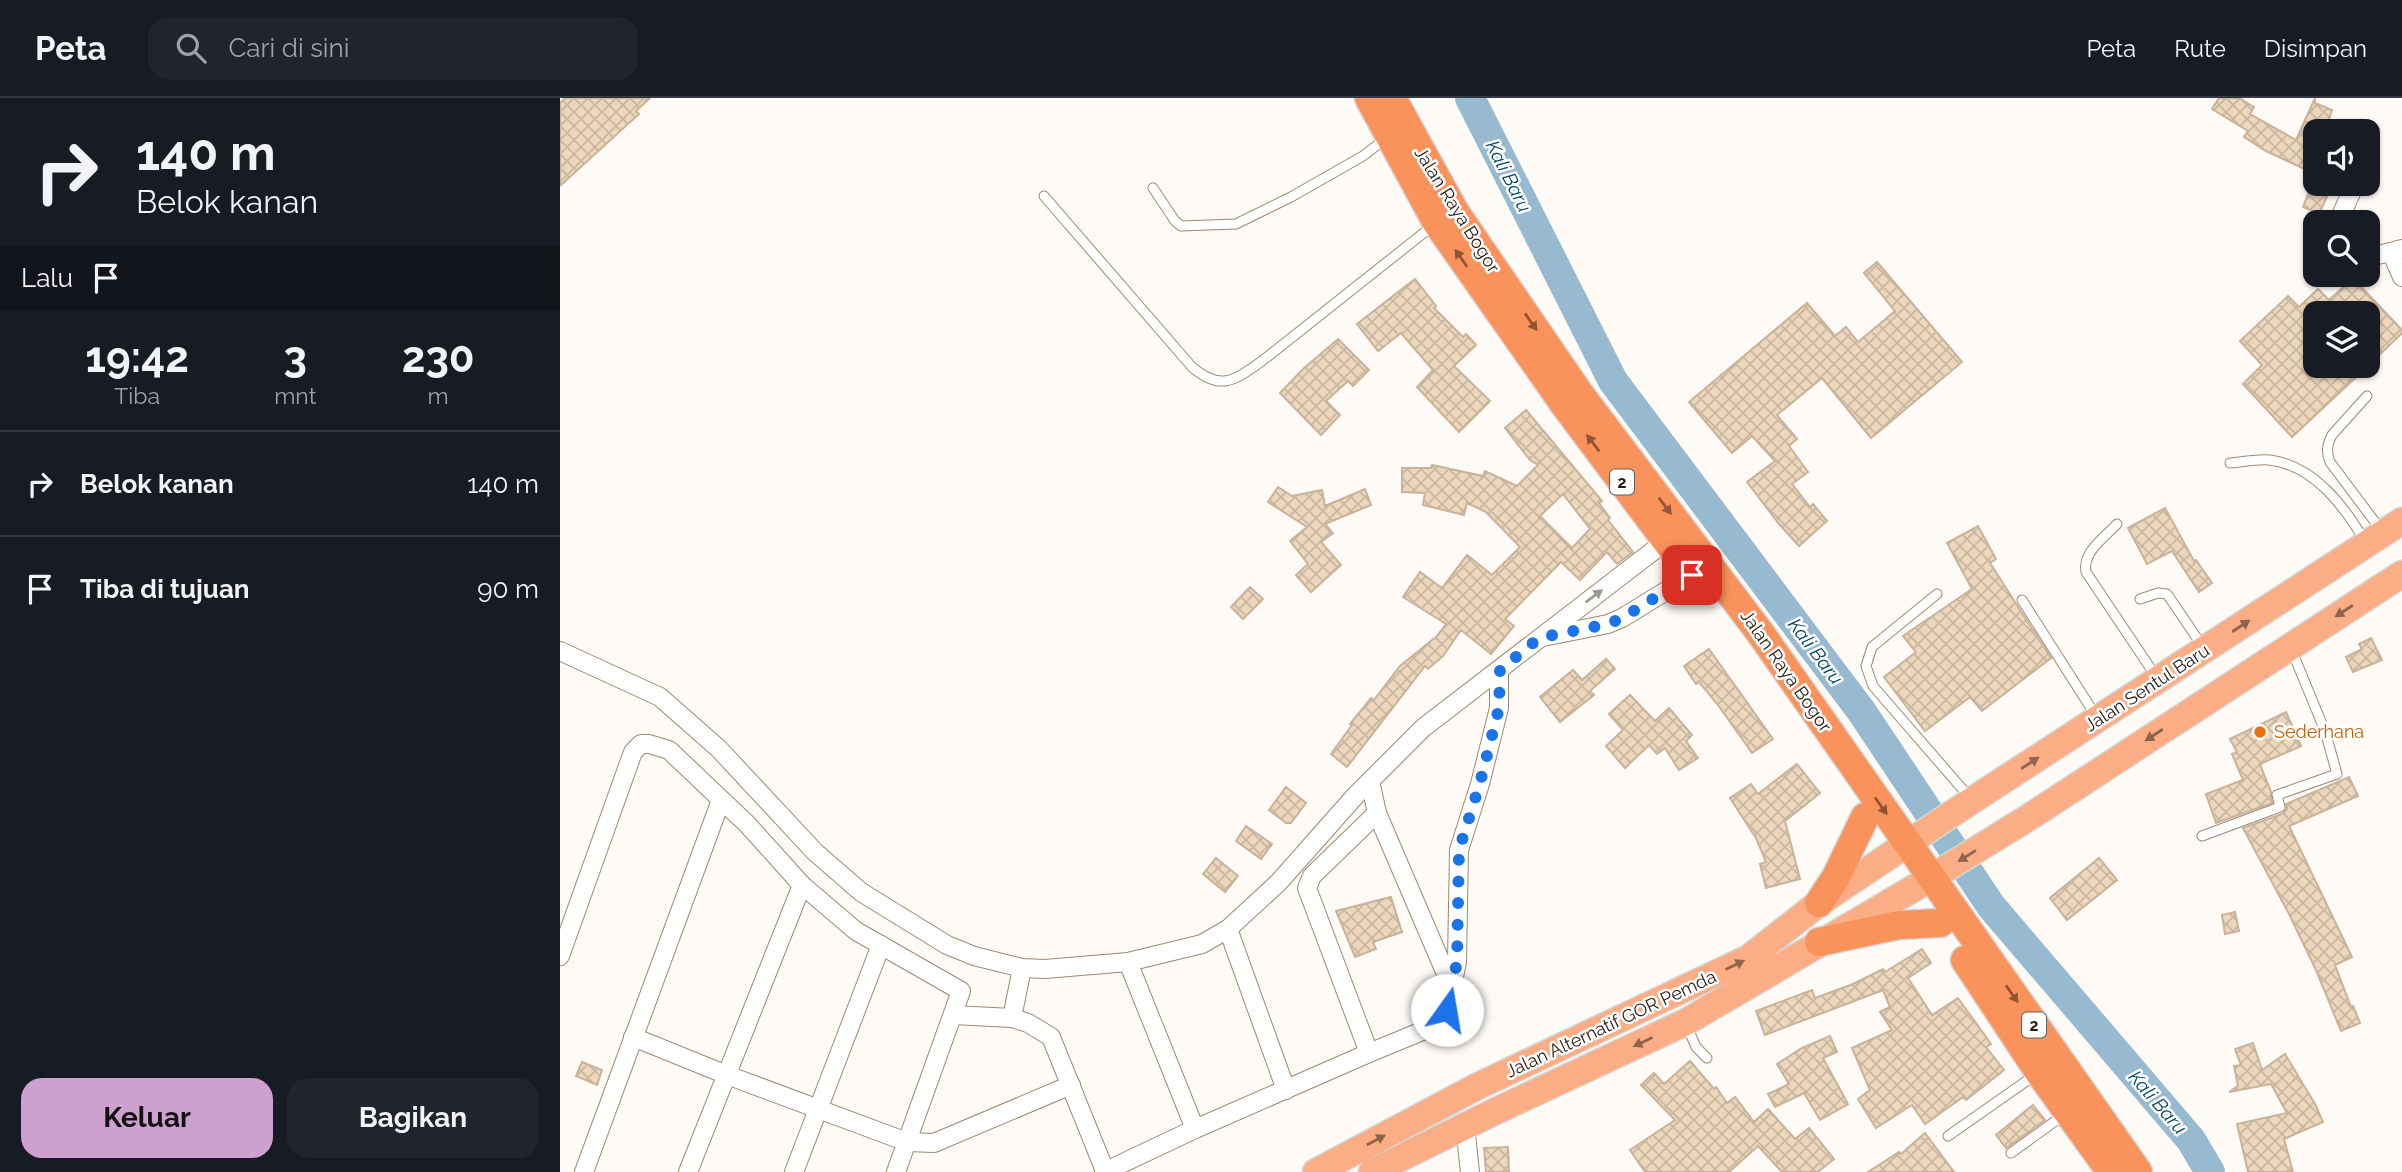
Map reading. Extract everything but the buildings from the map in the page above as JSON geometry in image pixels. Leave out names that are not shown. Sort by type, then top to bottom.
[{"type":"highway","name":"Jalan Raya Bogor","points":[[1369,98],[1437,223],[1564,404],[1623,467],[1761,634],[1929,879],[2138,1172]]},
{"type":"highway","name":"Jalan Raya Bogor","points":[[1392,98],[1455,212],[1579,393],[1666,541],[1747,647],[1865,817],[1907,844]]},
{"type":"highway","points":[[1819,903],[1836,877],[1865,817]]},
{"type":"highway","name":"Jalan Raya Bogor","points":[[1929,879],[1940,923],[2039,1072],[2111,1172]]},
{"type":"highway","points":[[1819,942],[1899,925],[1940,923]]},
{"type":"main road","name":"Jalan Sentul Baru","points":[[1907,844],[2384,533]]},
{"type":"main road","points":[[1929,879],[2402,574]]},
{"type":"main road","name":"Jalan Alternatif GOR Pemda","points":[[1316,1172],[1478,1086],[1749,958],[1819,903],[1907,844]]},
{"type":"main road","name":"Jalan Alternatif GOR Pemda","points":[[1372,1172],[1686,1022],[1929,879]]},
{"type":"street","points":[[2397,250],[2402,277]]},
{"type":"street","points":[[560,651],[660,697],[719,749],[815,852],[861,892],[947,945],[974,956],[1021,968],[1045,969],[1128,962],[1202,944],[1228,929],[1279,882],[1370,781],[1423,728],[1666,541]]},
{"type":"street","points":[[1539,638],[1615,621],[1692,575]]},
{"type":"street","points":[[953,1015],[1012,1018],[1028,1023],[1051,1037],[1105,1172],[1195,1129],[1437,1025],[1447,1010],[1457,962],[1459,850],[1499,708],[1500,670]]},
{"type":"street","points":[[560,956],[634,752],[641,744],[669,750],[747,824],[802,885],[856,931],[961,991],[895,1172]]},
{"type":"street","points":[[1370,781],[1377,813],[1452,988]]},
{"type":"street","points":[[584,1172],[721,800]]},
{"type":"street","points":[[1369,1054],[1307,888],[1312,876],[1377,813]]},
{"type":"street","points":[[688,1172],[802,885]]},
{"type":"street","points":[[1228,929],[1286,1090]]},
{"type":"street","points":[[794,1172],[881,945]]},
{"type":"street","points":[[1128,962],[1195,1129]]},
{"type":"street","points":[[1012,1018],[1021,968]]},
{"type":"street","points":[[633,1037],[907,1142],[934,1143],[1071,1085]]},
{"type":"street","points":[[1465,1126],[1470,1172]]},
{"type":"lane","points":[[1153,188],[1181,226],[1236,223],[1291,197],[1363,156],[1389,136]]},
{"type":"lane","points":[[1044,196],[1192,367],[1200,374],[1218,381],[1235,380],[1262,361],[1437,223]]},
{"type":"lane","points":[[2367,396],[2332,435],[2327,453],[2330,462],[2384,533]]},
{"type":"lane","points":[[2230,463],[2269,460],[2310,475],[2354,523],[2384,533]]},
{"type":"lane","points":[[2117,524],[2089,553],[2085,565],[2158,680]]},
{"type":"lane","points":[[2140,599],[2158,593],[2167,594],[2205,650]]},
{"type":"lane","points":[[1937,594],[1872,647],[1866,666],[1873,686],[1967,804]]},
{"type":"lane","points":[[2022,600],[2098,719]]},
{"type":"lane","points":[[2202,836],[2280,807],[2277,795],[2336,774],[2325,731],[2290,646]]},
{"type":"lane","points":[[1686,1022],[1696,1047],[1707,1058]]},
{"type":"lane","points":[[1948,1136],[2039,1072]]},
{"type":"lane","points":[[2011,1153],[2050,1123],[2070,1112]]},
{"type":"waterway","name":"Kali Baru","points":[[1470,98],[1613,381],[1862,712],[1991,906],[2191,1140],[2210,1172]]},
{"type":"place","name":"Sederhana","points":[[2260,732]]},
{"type":"route","points":[[1447,1010],[1457,962],[1459,850],[1499,708],[1500,670],[1539,638],[1608,624],[1692,575]]}]
